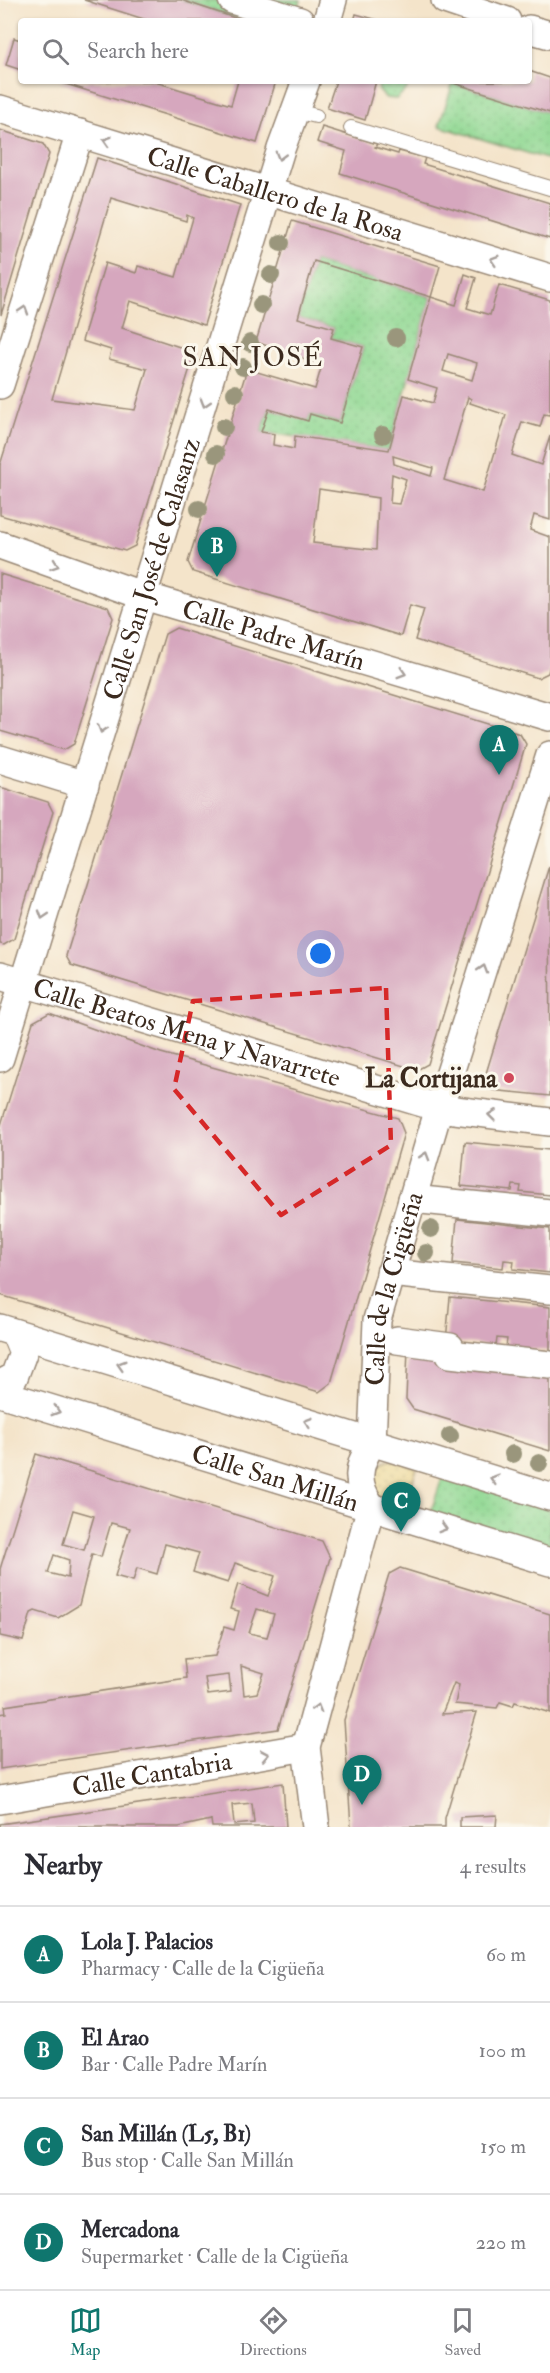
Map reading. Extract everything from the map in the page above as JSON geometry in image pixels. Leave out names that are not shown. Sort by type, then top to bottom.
[{"type":"street","points":[[231,0],[290,18]]},
{"type":"street","points":[[328,18],[333,0]]},
{"type":"street","points":[[445,0],[498,18]]},
{"type":"street","points":[[532,30],[550,35]]},
{"type":"street","name":"Calle San José de Calasanz","points":[[0,1058],[11,980],[85,785],[269,192],[306,113],[306,84]]},
{"type":"street","name":"Calle Caballero de la Rosa","points":[[0,108],[550,278]]},
{"type":"street","points":[[0,385],[80,133]]},
{"type":"street","name":"Calle Padre Marín","points":[[0,545],[144,596],[550,717]]},
{"type":"street","name":"Calle de la Cigüeña","points":[[371,1506],[358,1479],[362,1458],[372,1443],[377,1320],[439,1108],[550,755]]},
{"type":"street","points":[[0,759],[85,785]]},
{"type":"street","name":"Calle Beatos Mena y Navarrete","points":[[11,980],[439,1108],[550,1122]]},
{"type":"street","points":[[412,1198],[550,1213]]},
{"type":"street","points":[[390,1273],[550,1290]]},
{"type":"street","points":[[8,1330],[550,1497]]},
{"type":"street","points":[[0,1384],[14,1377],[23,1353],[8,1330]]},
{"type":"street","points":[[397,1340],[450,1347],[450,1354],[550,1365]]},
{"type":"street","name":"Calle San Millán","points":[[0,1393],[550,1562]]},
{"type":"street","points":[[316,1827],[306,1748],[371,1506]]},
{"type":"street","name":"Calle Cantabria","points":[[0,1800],[306,1748]]},
{"type":"lane","points":[[351,128],[550,188]]},
{"type":"highlighted area","points":[[386,988],[391,1145],[281,1215],[174,1089],[193,1001]]},
{"type":"green space","points":[[181,0],[301,0],[296,18],[237,18]]},
{"type":"green space","points":[[378,84],[407,84],[407,89],[396,99],[386,98],[379,91]]},
{"type":"green space","points":[[453,84],[456,84],[550,113],[550,160],[439,126]]},
{"type":"green space","points":[[314,261],[431,297],[389,450],[261,432],[269,409],[308,420],[310,414],[340,423],[363,347],[331,338],[334,328],[298,318]]},
{"type":"green space","points":[[443,1476],[550,1509],[550,1551],[430,1514]]},
{"type":"sand","points":[[391,1460],[417,1468],[404,1507],[381,1500],[373,1490],[375,1471],[379,1466]]},
{"type":"building","points":[[84,0],[181,0],[235,18],[141,18]]},
{"type":"building","points":[[356,14],[371,18],[355,18]]},
{"type":"building","points":[[14,38],[18,39],[18,69],[6,65]]},
{"type":"building","points":[[532,72],[550,78],[550,113],[457,84],[532,84]]},
{"type":"building","points":[[65,84],[162,84],[231,105],[237,84],[275,84],[257,143]]},
{"type":"building","points":[[335,84],[375,84],[365,120],[327,108]]},
{"type":"building","points":[[322,127],[377,144],[375,147],[398,154],[399,151],[425,158],[423,164],[550,203],[550,239],[340,173],[346,151],[317,142]]},
{"type":"building","points":[[0,130],[43,144],[49,154],[1,315]]},
{"type":"building","points":[[97,158],[240,205],[204,325],[130,301],[122,328],[195,352],[135,546],[125,551],[0,515],[0,465]],"holes":[[[111,198],[186,221],[187,215],[193,218],[176,277],[138,266],[136,273],[105,263],[82,341],[111,350],[109,359],[147,369],[135,410],[52,399]]]},
{"type":"building","points":[[292,221],[440,266],[431,297],[456,305],[465,274],[476,278],[467,308],[490,315],[499,285],[550,300],[550,415],[544,414],[540,427],[522,422],[512,455],[541,465],[550,436],[550,520],[534,515],[530,530],[550,537],[550,665],[548,673],[538,678],[415,640],[424,609],[410,605],[401,636],[193,572],[188,562],[247,369],[315,389],[322,365],[256,342]],"holes":[[[314,261],[431,297],[408,379],[437,388],[433,403],[404,395],[389,450],[295,436],[294,449],[273,445],[274,434],[261,432],[269,409],[308,421],[310,414],[340,423],[363,347],[331,338],[334,328],[298,318]],[[448,354],[477,363],[472,380],[443,371]],[[468,397],[471,399],[470,403],[506,415],[483,492],[444,480]],[[393,456],[433,468],[431,476],[394,464]],[[392,474],[406,479],[399,504],[390,503]],[[319,489],[378,498],[376,550],[313,543]]]},
{"type":"building","points":[[0,574],[108,607],[113,618],[74,744],[64,750],[0,731]]},
{"type":"building","points":[[176,628],[520,734],[526,744],[428,1064],[417,1070],[71,965],[66,956],[165,634]]},
{"type":"building","points":[[0,787],[48,802],[53,812],[14,939],[4,945],[0,944]]},
{"type":"building","points":[[549,866],[550,1096],[491,1090],[484,1080]]},
{"type":"building","points":[[49,1013],[161,1053],[398,1118],[404,1133],[331,1383],[319,1392],[0,1295],[0,1128],[33,1022]]},
{"type":"building","points":[[465,1142],[550,1150],[550,1195],[520,1192],[521,1186],[513,1185],[512,1191],[461,1186]]},
{"type":"building","points":[[457,1219],[550,1229],[550,1273],[513,1269],[514,1261],[504,1260],[503,1268],[453,1263]]},
{"type":"building","points":[[450,1297],[550,1307],[550,1351],[506,1347],[507,1339],[497,1338],[496,1346],[446,1341]]},
{"type":"building","points":[[408,1348],[550,1377],[550,1451],[413,1409],[406,1399]]},
{"type":"building","points":[[36,1454],[322,1541],[330,1558],[278,1729],[0,1769],[0,1714],[6,1713],[5,1706],[186,1678],[184,1659],[215,1656],[224,1627],[234,1630],[239,1611],[230,1609],[238,1584],[268,1596],[275,1576],[235,1563],[228,1583],[193,1572],[199,1553],[165,1544],[157,1574],[137,1568],[133,1581],[115,1576],[130,1528],[111,1523],[101,1557],[92,1554],[79,1605],[58,1618],[35,1611],[31,1613],[23,1641],[0,1636],[0,1569]],"holes":[[[73,1510],[94,1516],[84,1550],[63,1544]],[[54,1555],[69,1560],[68,1578],[48,1573]],[[257,1609],[274,1614],[267,1637],[249,1633]],[[241,1666],[264,1673],[257,1693],[244,1695]],[[229,1675],[231,1692],[208,1695],[205,1678]]]},
{"type":"building","points":[[400,1568],[550,1614],[550,1713],[515,1702],[513,1706],[500,1702],[497,1708],[455,1704],[459,1685],[454,1683],[442,1714],[477,1712],[445,1818],[445,1827],[351,1827],[344,1720],[389,1574]]},
{"type":"building","points":[[283,1783],[286,1827],[212,1827],[211,1820],[179,1827],[0,1827],[0,1824]],"holes":[[[252,1803],[254,1823],[234,1825],[232,1805]]]},
{"type":"building","points":[[497,1815],[496,1827],[460,1827],[460,1817]]},
{"type":"place","name":"El Arao","points":[[217,577]]},
{"type":"place","name":"Lola J. Palacios","points":[[499,775]]},
{"type":"place","name":"La Cortijana","points":[[509,1078]]},
{"type":"place","name":"San Millán (L5, B1)","points":[[401,1532]]},
{"type":"place","name":"Mercadona","points":[[362,1805]]},
{"type":"district","name":"SAN JOSÉ","points":[[253,357]]}]
